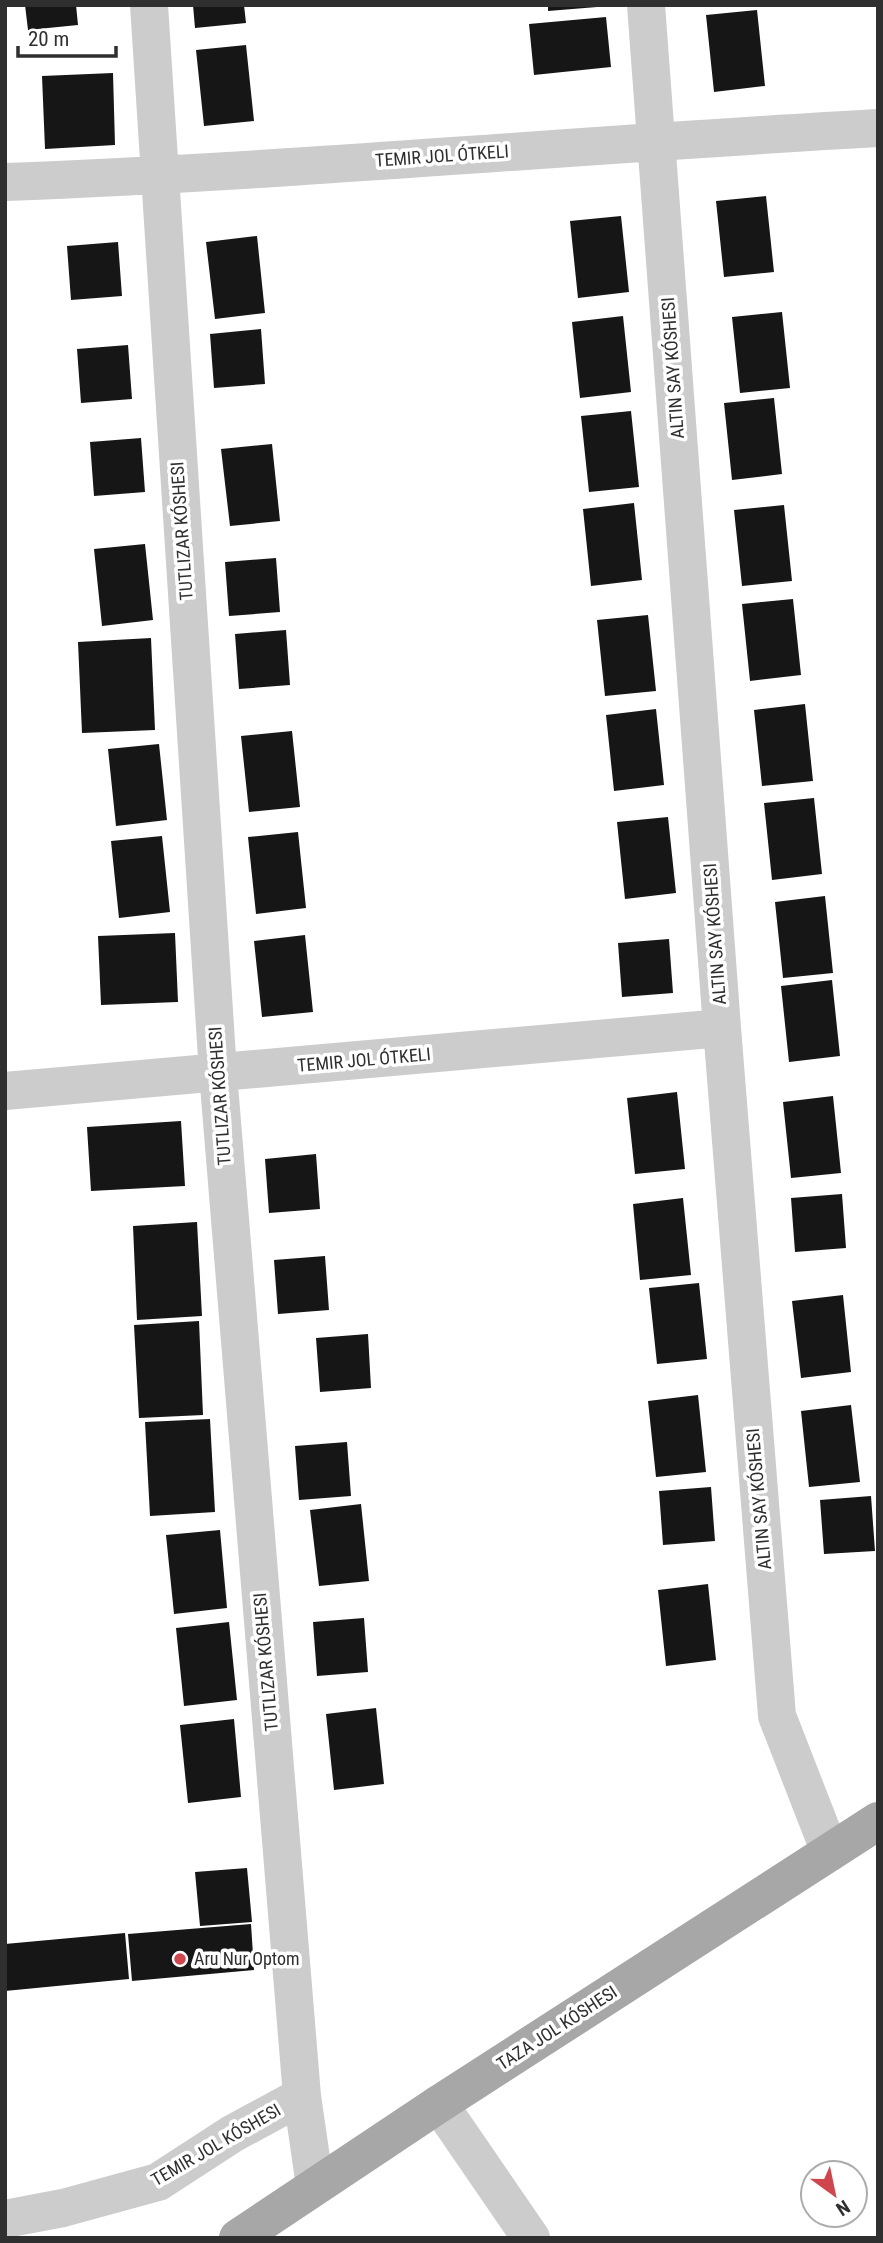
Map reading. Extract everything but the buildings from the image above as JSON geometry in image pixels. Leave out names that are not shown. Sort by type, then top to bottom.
[{"type":"main road","name":"TAZA JOL KÓSHESI","points":[[238,2238],[439,2104],[878,1821]]},
{"type":"street","points":[[149,5],[218,1073],[302,2096],[315,2186]]},
{"type":"street","points":[[646,5],[722,1028],[777,1716],[830,1852]]},
{"type":"street","name":"TEMIR JOL ÓTKELI","points":[[5,182],[159,176],[656,140],[878,128]]},
{"type":"street","name":"TEMIR JOL ÓTKELI","points":[[5,1091],[722,1028]]},
{"type":"street","name":"TEMIR JOL KÓSHESI","points":[[5,2219],[63,2208],[158,2182],[232,2134],[302,2096]]},
{"type":"street","points":[[439,2104],[531,2238]]},
{"type":"place","name":"Aru Nur Optom","points":[[180,1959]]}]
